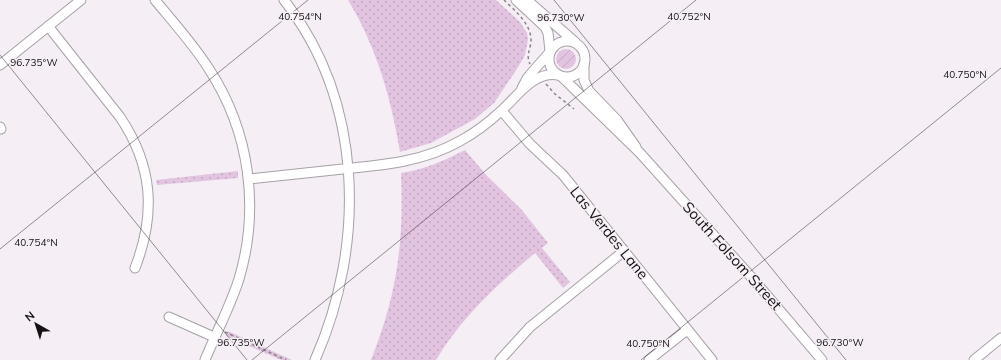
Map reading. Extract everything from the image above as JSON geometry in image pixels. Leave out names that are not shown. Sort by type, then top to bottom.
[{"type":"street","points":[[2,59],[81,0]]},
{"type":"street","points":[[155,0],[202,57],[223,94],[241,139],[249,179],[249,224],[246,247],[230,304],[205,360]]},
{"type":"street","points":[[284,0],[309,39],[325,73],[342,126],[349,168],[349,229],[344,269],[334,311],[315,360]]},
{"type":"street","points":[[516,0],[545,27],[548,33],[550,68],[560,76]]},
{"type":"street","points":[[249,179],[392,164],[418,159],[442,150],[481,128],[502,110],[520,91],[541,77],[573,76],[582,69],[584,64],[584,51],[527,0]]},
{"type":"street","points":[[48,26],[120,117],[140,155],[148,194],[148,222],[146,238],[135,268]]},
{"type":"street","points":[[520,91],[528,77],[558,43],[564,41],[575,42]]},
{"type":"street","name":"South Folsom Street","points":[[584,64],[584,80],[589,91],[617,120],[640,153]]},
{"type":"street","name":"South Folsom Street","points":[[560,76],[640,153],[753,279],[822,360]]},
{"type":"street","name":"Las Verdes Lane","points":[[502,110],[530,144],[563,175],[712,360]]},
{"type":"street","points":[[500,360],[530,327],[624,251]]},
{"type":"street","points":[[169,317],[216,333]]},
{"type":"street","points":[[649,360],[687,330]]},
{"type":"street","points":[[974,360],[1001,338]]},
{"type":"path","points":[[504,0],[525,22],[530,32],[528,59],[532,67]]},
{"type":"path","points":[[545,82],[554,94],[574,109]]},
{"type":"path","points":[[216,333],[286,360]]},
{"type":"shaded area","points":[[348,0],[496,0],[520,22],[527,33],[528,39],[525,55],[494,103],[475,119],[431,143],[400,152],[382,74],[367,36]]},
{"type":"shaded area","points":[[562,49],[570,49],[576,55],[576,63],[570,69],[562,69],[556,63],[556,55]]},
{"type":"shaded area","points":[[465,150],[487,176],[521,209],[548,243],[542,248],[570,282],[563,288],[535,253],[481,302],[446,344],[436,360],[371,360],[387,313],[397,268],[401,223],[401,173],[426,167]]},
{"type":"shaded area","points":[[238,171],[238,178],[157,185],[156,180]]},
{"type":"shaded area","points":[[228,331],[292,360],[281,360],[226,336]]}]
